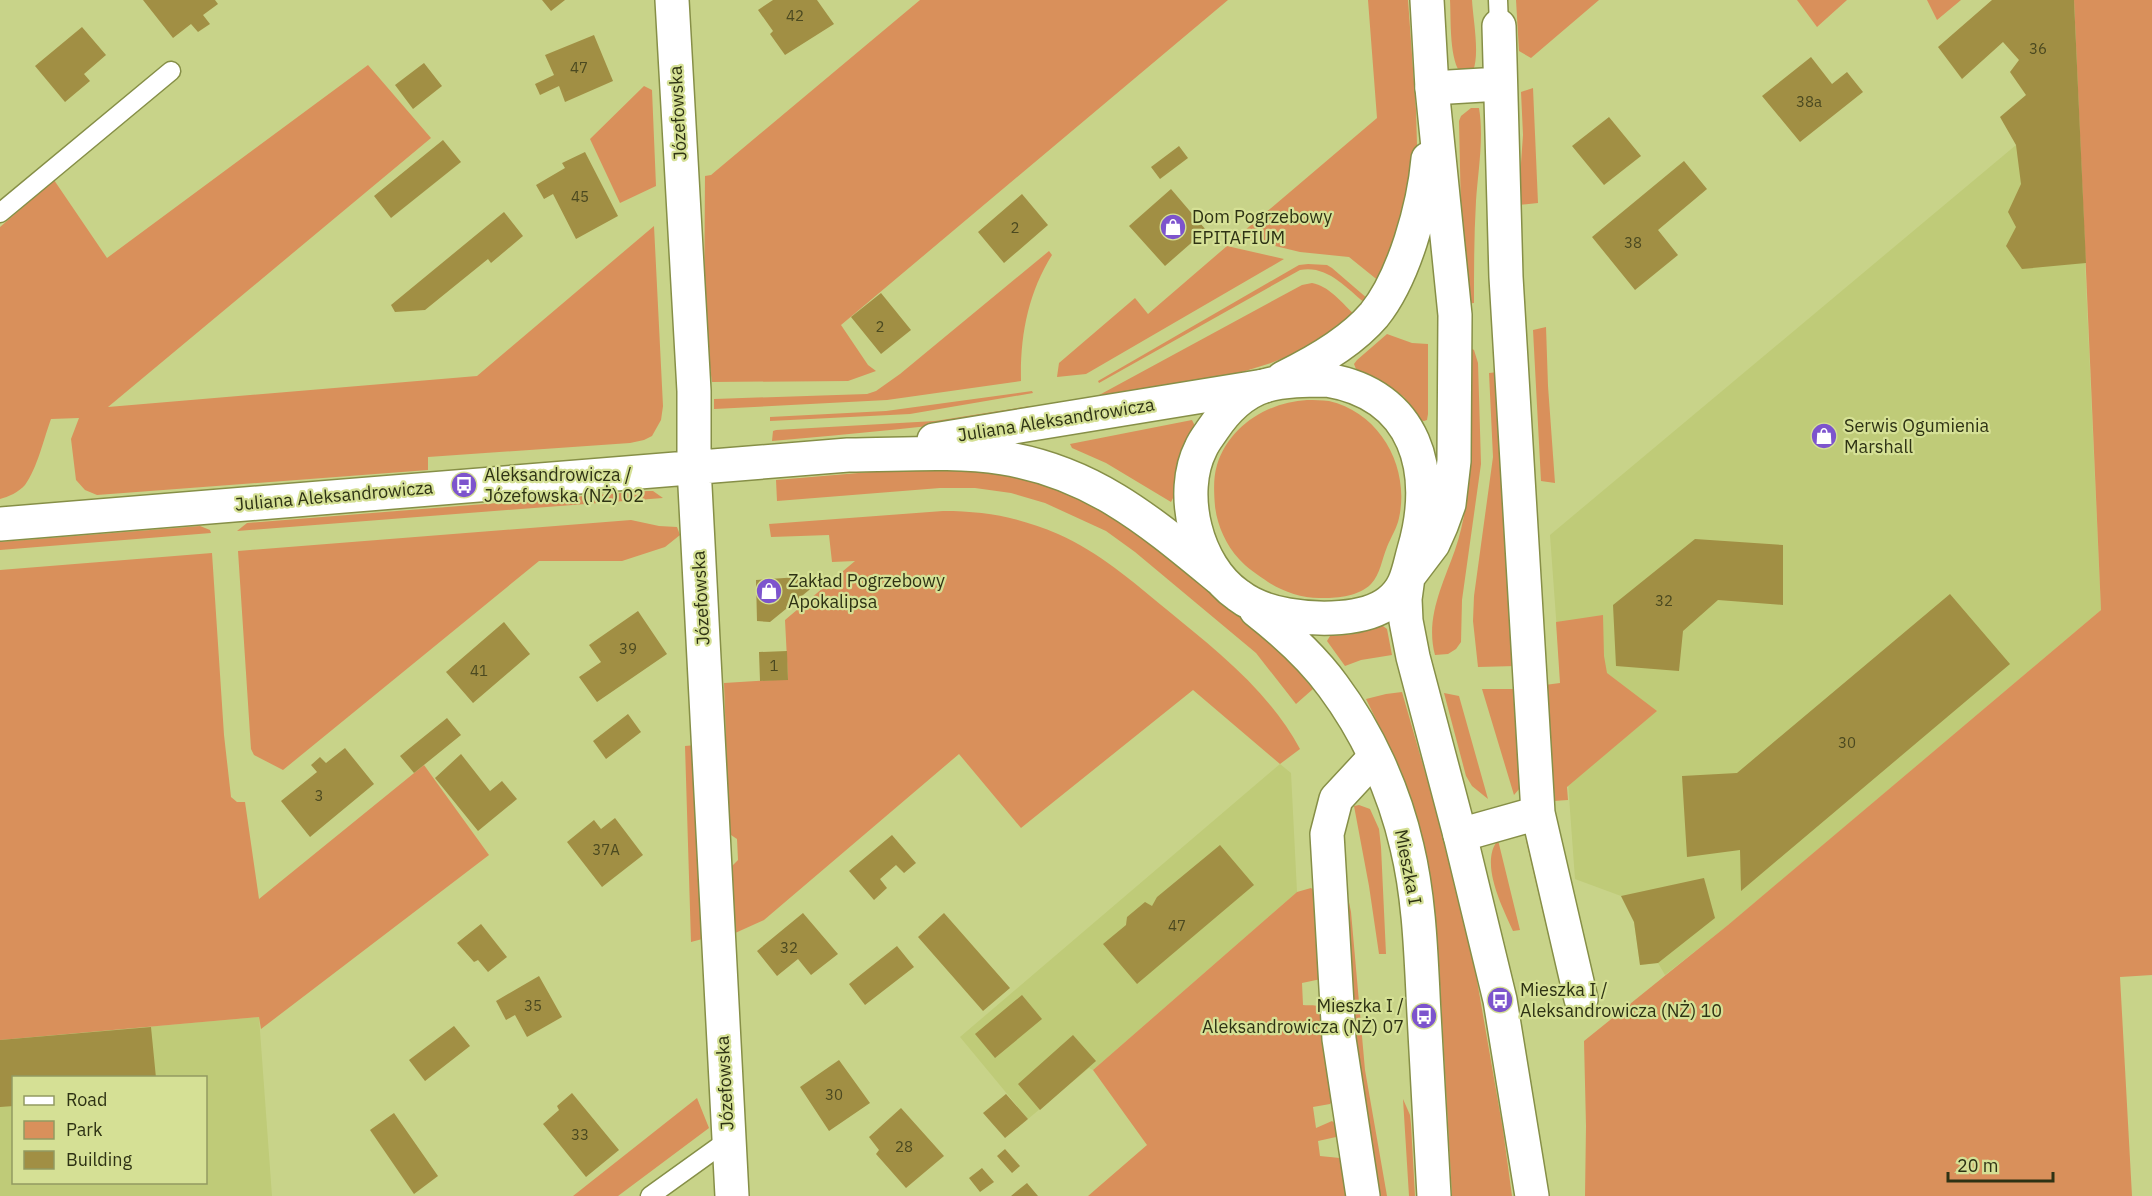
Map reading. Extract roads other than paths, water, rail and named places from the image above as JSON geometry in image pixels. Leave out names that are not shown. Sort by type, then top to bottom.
[{"type":"street","name":"Józefowska","points":[[672,0],[694,391],[694,467],[732,1196]]},
{"type":"street","points":[[1427,0],[1432,88],[1455,315],[1454,461],[1449,504],[1432,544],[1408,577],[1403,588],[1379,609],[1340,618],[1312,618],[1268,611],[1229,587],[1208,561],[1200,542],[1193,520],[1190,485],[1200,448],[1221,417],[1238,401],[1324,354],[1353,335],[1379,309],[1412,239],[1421,203],[1426,178],[1432,88]]},
{"type":"street","points":[[1499,13],[1506,278],[1538,813],[1581,999]]},
{"type":"street","points":[[1432,88],[1500,84]]},
{"type":"street","name":"Juliana Aleksandrowicza","points":[[848,455],[1296,381],[1328,380],[1348,383],[1383,403],[1399,419],[1420,458],[1424,495],[1423,516],[1408,577]]},
{"type":"street","name":"Juliana Aleksandrowicza","points":[[0,524],[848,455],[954,454],[1002,458],[1049,469],[1075,478],[1110,495],[1168,536],[1229,587]]},
{"type":"street","points":[[1408,577],[1405,599],[1406,621],[1413,657],[1500,1000],[1532,1196]]},
{"type":"street","name":"Mieszka I","points":[[1229,587],[1296,645],[1332,685],[1359,726],[1375,757],[1398,815],[1414,886],[1421,951],[1434,1196]]},
{"type":"street","points":[[1363,1196],[1339,1038],[1327,834],[1336,799],[1375,757]]},
{"type":"street","points":[[1460,835],[1538,813]]},
{"type":"lane","points":[[0,213],[171,71]]},
{"type":"lane","points":[[650,1196],[728,1140]]},
{"type":"place","name":"Dom Pogrzebowy EPITAFIUM","points":[[1173,227]]},
{"type":"place","name":"Serwis Ogumienia Marshall","points":[[1824,436]]},
{"type":"place","name":"Aleksandrowicza / Józefowska (NŻ) 02","points":[[464,485]]},
{"type":"place","name":"Zakład Pogrzebowy Apokalipsa","points":[[769,591]]},
{"type":"place","name":"Mieszka I / Aleksandrowicza (NŻ) 10","points":[[1500,1000]]},
{"type":"place","name":"Mieszka I / Aleksandrowicza (NŻ) 07","points":[[1424,1016]]}]
